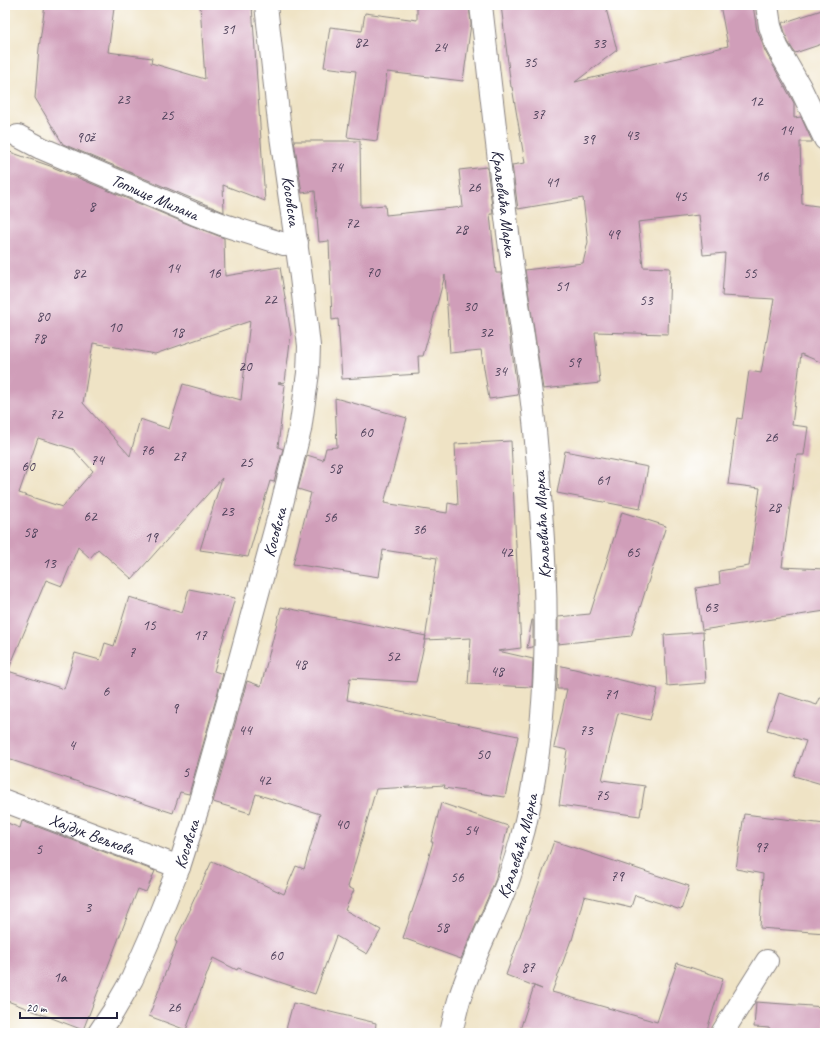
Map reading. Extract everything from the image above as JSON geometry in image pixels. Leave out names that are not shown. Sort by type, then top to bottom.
[{"type":"street","name":"Косовска","points":[[99,1033],[132,979],[179,867],[200,801],[238,667],[281,508],[300,430],[307,380],[309,346],[297,243],[279,122],[266,5]]},
{"type":"street","name":"Краљевића Марка","points":[[451,1033],[461,994],[470,969],[508,881],[525,825],[539,748],[545,669],[545,576],[538,451],[501,177],[481,5]]},
{"type":"street","points":[[767,5],[770,26],[777,47],[800,88],[825,139]]},
{"type":"street","name":"Топлице Милана","points":[[18,136],[41,148],[195,214],[284,244],[297,243]]},
{"type":"street","name":"Хајдук Вељкова","points":[[5,801],[179,867]]},
{"type":"street","points":[[722,1033],[767,961]]},
{"type":"building","points":[[45,5],[92,5],[114,8],[108,52],[152,58],[151,63],[205,79],[200,5],[252,5],[265,201],[223,185],[224,212],[63,144],[35,98],[39,48]]},
{"type":"building","points":[[417,5],[469,5],[471,24],[463,81],[387,72],[377,141],[347,137],[356,71],[324,67],[330,27],[362,31],[365,13],[417,20]]},
{"type":"building","points":[[501,5],[605,5],[617,50],[575,82],[728,46],[720,5],[753,5],[757,31],[765,51],[794,103],[794,118],[801,117],[812,141],[800,142],[802,204],[825,207],[825,364],[801,354],[792,425],[808,427],[804,455],[797,455],[782,567],[825,569],[825,611],[702,630],[696,588],[720,584],[719,571],[749,566],[760,488],[728,484],[737,418],[742,419],[749,371],[761,373],[774,299],[722,296],[725,253],[703,255],[699,215],[638,222],[643,267],[670,268],[668,334],[595,332],[600,383],[543,389],[525,270],[583,263],[588,242],[583,198],[518,209],[512,165],[525,163],[511,87]]},
{"type":"building","points":[[825,9],[825,43],[795,53],[788,42],[782,23]]},
{"type":"building","points":[[294,141],[360,141],[361,207],[385,205],[386,215],[463,207],[459,170],[487,167],[493,214],[490,214],[496,273],[501,273],[518,395],[489,399],[481,350],[450,353],[445,275],[423,356],[418,356],[419,374],[342,379],[338,319],[332,320],[329,241],[319,242],[315,191],[302,193]]},
{"type":"building","points":[[10,152],[50,166],[224,238],[225,276],[280,267],[291,334],[285,382],[278,383],[285,385],[278,447],[283,449],[274,482],[270,481],[248,557],[200,550],[222,478],[132,579],[98,549],[90,558],[78,547],[62,586],[46,580],[8,671],[64,689],[75,653],[100,660],[105,643],[114,646],[129,597],[182,613],[189,589],[235,598],[214,671],[223,674],[189,794],[180,792],[173,813],[5,758],[5,165]],"holes":[[[250,321],[241,400],[183,384],[169,429],[140,419],[130,456],[83,403],[93,343],[155,354]],[[38,438],[73,449],[93,471],[62,507],[19,493]]]},
{"type":"building","points":[[335,398],[407,418],[384,503],[447,513],[448,503],[458,505],[455,444],[511,441],[521,648],[498,651],[533,659],[532,687],[468,684],[471,638],[425,640],[437,558],[383,550],[379,577],[293,564],[311,493],[298,489],[307,455],[323,460],[326,448],[337,447]]},
{"type":"building","points":[[565,451],[648,467],[640,509],[557,493]]},
{"type":"building","points":[[622,512],[666,526],[631,636],[558,644],[558,617],[590,614]]},
{"type":"building","points":[[281,607],[426,636],[416,682],[350,678],[347,700],[518,736],[505,797],[444,788],[445,785],[376,789],[348,887],[354,890],[345,910],[381,930],[367,954],[336,936],[315,994],[238,968],[237,970],[213,958],[186,1030],[149,1016],[177,942],[175,941],[212,861],[284,894],[296,866],[304,869],[320,814],[256,794],[250,813],[213,802],[247,681],[261,686]]},
{"type":"building","points":[[532,620],[533,647],[527,648]]},
{"type":"building","points":[[703,632],[706,683],[667,686],[664,635]]},
{"type":"building","points":[[558,665],[658,689],[650,720],[618,713],[602,780],[645,786],[640,816],[559,805],[567,750],[554,747],[567,689],[557,689]]},
{"type":"building","points":[[779,693],[817,705],[820,698],[825,699],[825,785],[794,776],[806,741],[767,730]]},
{"type":"building","points":[[441,803],[508,826],[495,881],[461,959],[403,938],[421,885],[433,842],[431,842]]},
{"type":"building","points":[[744,814],[825,824],[825,933],[760,928],[763,874],[736,869]]},
{"type":"building","points":[[22,821],[155,871],[146,892],[138,889],[83,1030],[5,1000],[5,822],[20,828]]},
{"type":"building","points":[[554,841],[689,886],[681,910],[635,895],[631,907],[584,896],[572,940],[552,992],[657,1022],[677,963],[723,978],[706,1033],[519,1033],[534,986],[542,989],[506,975]]},
{"type":"building","points":[[756,1002],[825,1007],[825,1033],[769,1033],[770,1028],[754,1027]]},
{"type":"building","points":[[293,1003],[376,1023],[375,1033],[285,1033]]}]
